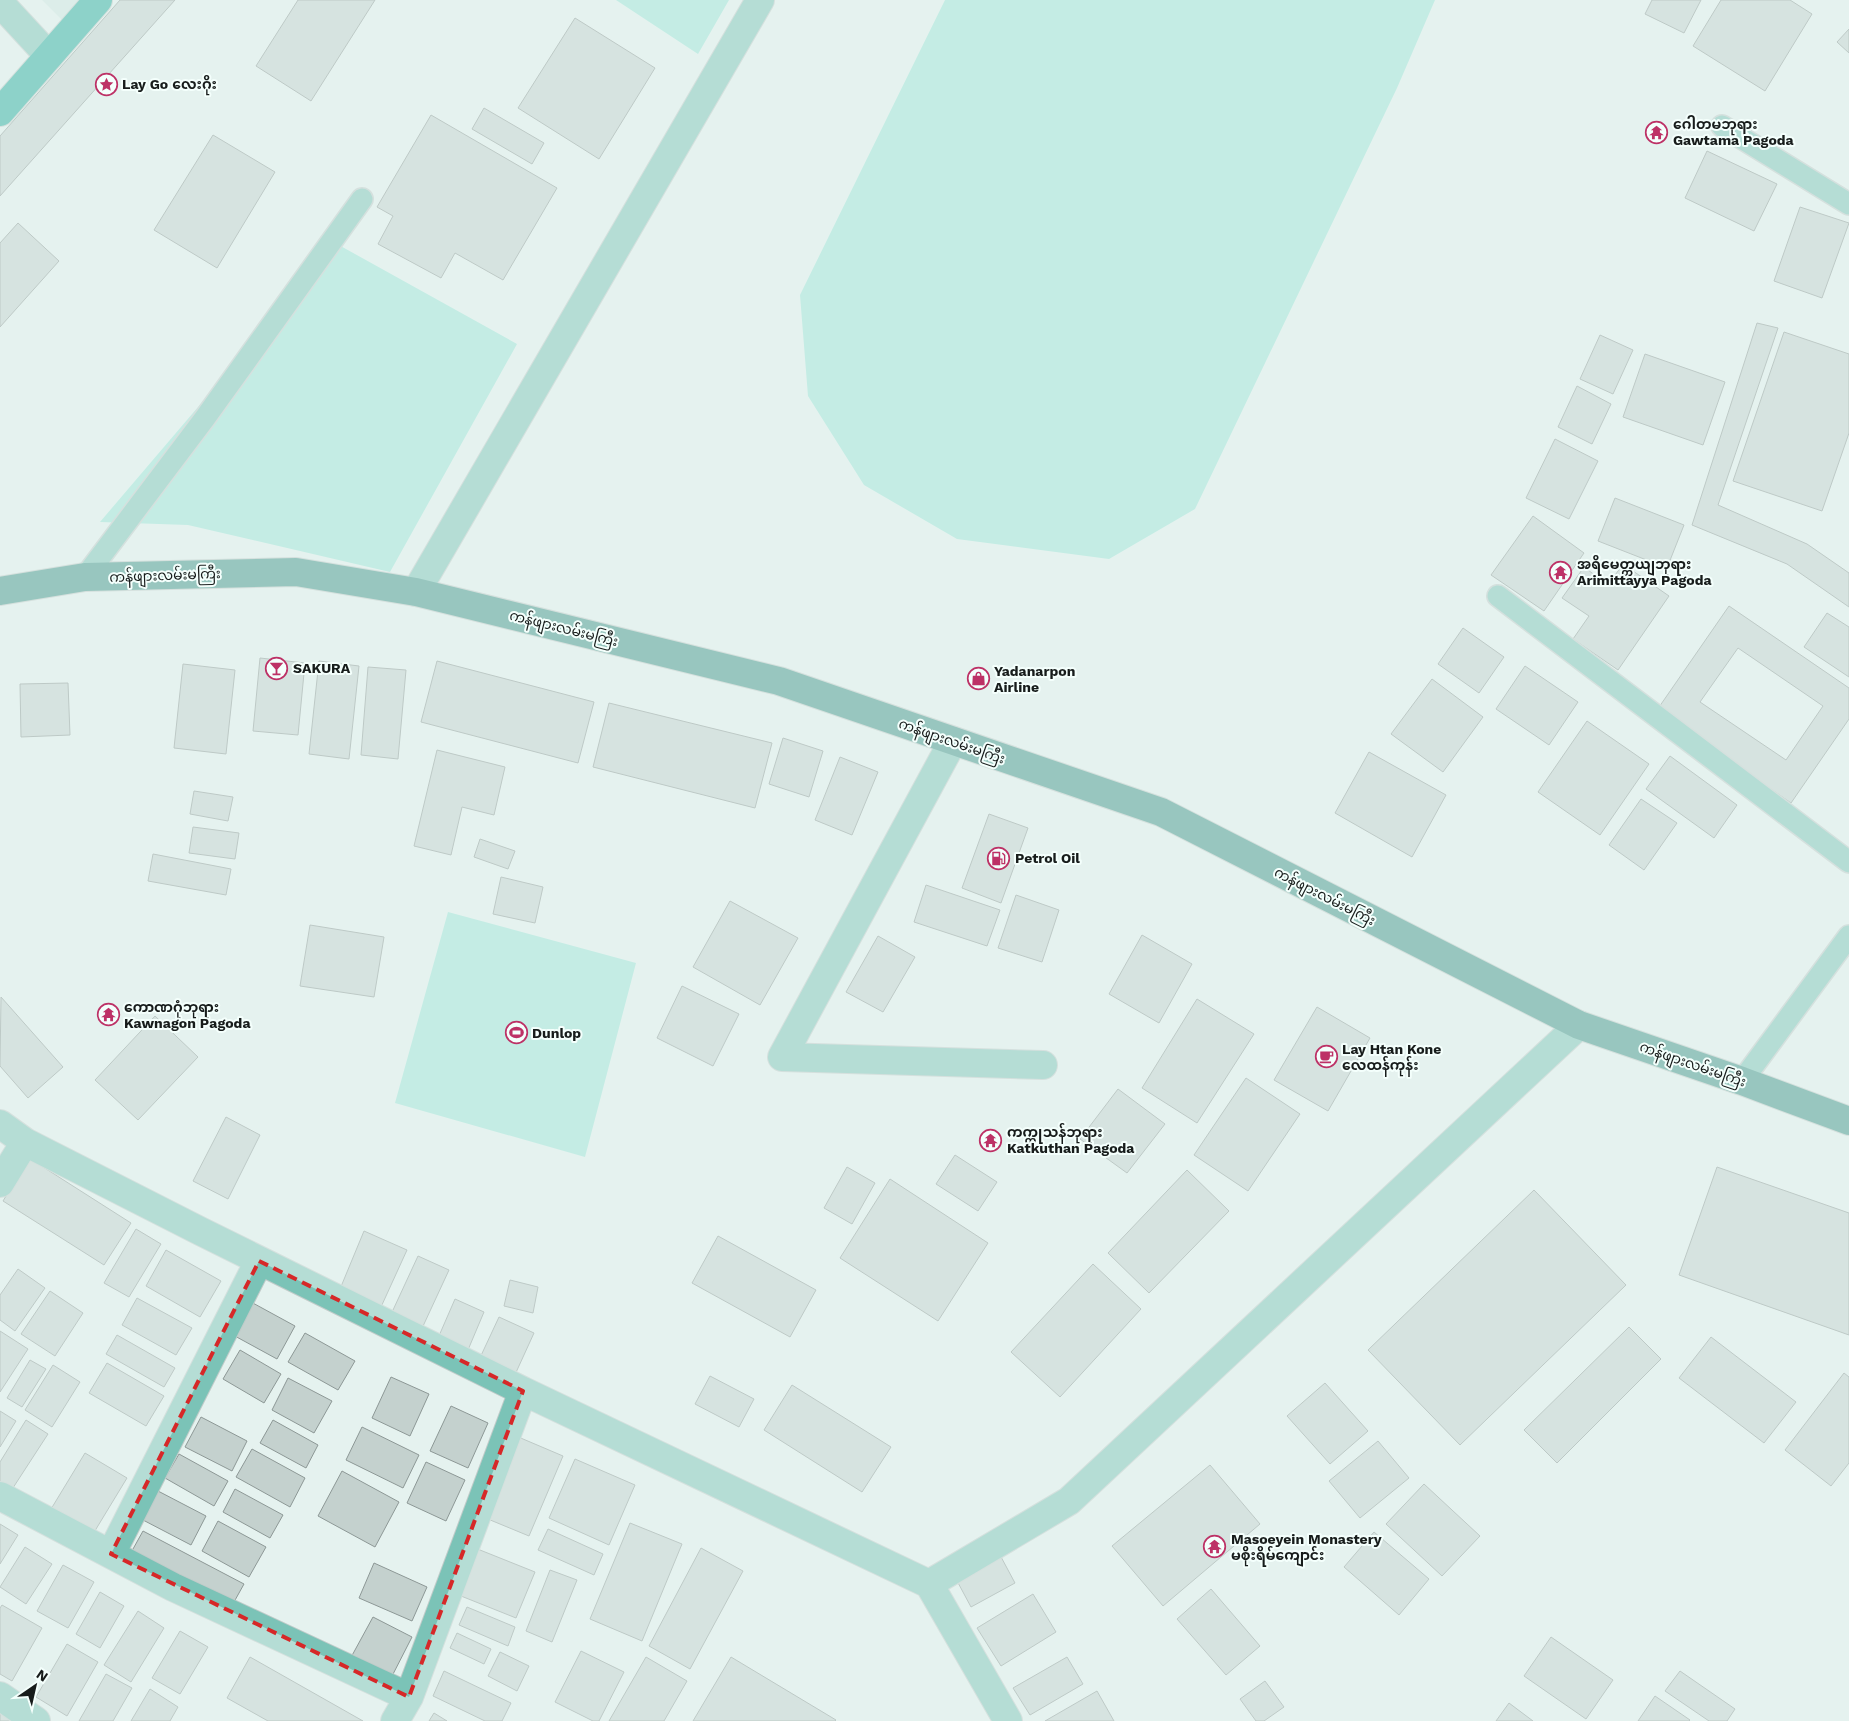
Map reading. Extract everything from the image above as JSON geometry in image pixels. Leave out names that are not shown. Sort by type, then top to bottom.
[{"type":"main road","points":[[0,112],[98,0]]},
{"type":"main road","name":"ကန်ဖျားလမ်းမကြီး","points":[[0,591],[86,578],[296,572],[416,592],[779,681],[1161,812],[1579,1025],[1742,1081],[1849,1121]]},
{"type":"street","points":[[416,592],[760,0]]},
{"type":"street","points":[[0,3],[49,56]]},
{"type":"street","points":[[954,741],[782,1057],[1043,1065]]},
{"type":"street","points":[[929,1584],[1069,1501],[1579,1025]]},
{"type":"street","points":[[0,1124],[25,1142],[260,1261],[523,1391],[929,1584],[1008,1721]]},
{"type":"street","points":[[0,1183],[25,1142]]},
{"type":"street","points":[[111,1554],[260,1261]]},
{"type":"street","points":[[396,1721],[409,1697],[523,1391]]},
{"type":"street","points":[[0,1496],[173,1586],[409,1697]]},
{"type":"street","points":[[0,1696],[36,1721]]},
{"type":"lane","points":[[1722,126],[1849,204]]},
{"type":"lane","points":[[86,578],[205,418],[362,199]]},
{"type":"lane","points":[[1498,596],[1849,862]]},
{"type":"lane","points":[[1742,1081],[1849,936]]},
{"type":"highlighted area","points":[[259,1261],[523,1391],[409,1697],[111,1554]]},
{"type":"shaded area","points":[[42,0],[80,0],[63,21]]},
{"type":"green space","points":[[616,0],[729,0],[698,54]]},
{"type":"green space","points":[[945,0],[1435,0],[1397,88],[1195,509],[1109,559],[957,539],[864,485],[808,396],[800,295]]},
{"type":"green space","points":[[337,244],[517,344],[390,572],[188,525],[100,522]]},
{"type":"green space","name":"Dunlop","points":[[448,912],[636,963],[585,1157],[395,1103]]},
{"type":"building","points":[[120,0],[175,0],[0,196],[0,136]]},
{"type":"building","points":[[298,0],[375,0],[311,101],[256,66]]},
{"type":"building","points":[[1652,0],[1701,0],[1684,33],[1645,14]]},
{"type":"building","points":[[1721,0],[1790,0],[1812,14],[1765,91],[1693,46]]},
{"type":"building","points":[[575,18],[655,68],[599,159],[518,108]]},
{"type":"building","points":[[1849,29],[1849,53],[1837,42]]},
{"type":"building","points":[[484,108],[544,143],[532,164],[472,129]]},
{"type":"building","points":[[431,115],[557,188],[503,280],[455,253],[441,278],[378,244],[393,216],[377,207]]},
{"type":"building","points":[[213,135],[275,172],[217,268],[154,230]]},
{"type":"building","points":[[1707,151],[1777,184],[1754,231],[1685,198]]},
{"type":"building","points":[[1800,207],[1849,223],[1822,298],[1774,281]]},
{"type":"building","points":[[18,223],[59,261],[0,327],[0,243]]},
{"type":"building","points":[[1757,323],[1778,328],[1718,505],[1807,544],[1849,573],[1849,607],[1787,564],[1692,525]]},
{"type":"building","points":[[1784,332],[1849,354],[1849,433],[1822,511],[1733,481]]},
{"type":"building","points":[[1600,335],[1633,350],[1613,394],[1580,379]]},
{"type":"building","points":[[1645,354],[1725,382],[1703,445],[1623,417]]},
{"type":"building","points":[[1577,386],[1611,404],[1592,444],[1558,427]]},
{"type":"building","points":[[1555,439],[1598,461],[1569,519],[1526,498]]},
{"type":"building","points":[[1615,498],[1684,525],[1667,568],[1598,541]]},
{"type":"building","points":[[1533,516],[1584,553],[1544,611],[1491,575]]},
{"type":"building","points":[[1623,564],[1669,596],[1618,670],[1573,639],[1589,616],[1562,598],[1584,567],[1608,585]]},
{"type":"building","points":[[1729,606],[1849,688],[1849,719],[1791,803],[1657,710]],"holes":[[[1738,648],[1823,706],[1786,760],[1700,702]]]},
{"type":"building","points":[[1827,613],[1849,627],[1849,677],[1804,647]]},
{"type":"building","points":[[1463,628],[1504,657],[1479,693],[1438,664]]},
{"type":"building","points":[[260,658],[305,663],[298,735],[253,731]]},
{"type":"building","points":[[319,661],[359,666],[349,759],[309,754]]},
{"type":"building","points":[[437,661],[594,702],[578,763],[421,722]]},
{"type":"building","points":[[183,664],[235,670],[226,754],[174,748]]},
{"type":"building","points":[[1525,666],[1578,702],[1549,745],[1496,709]]},
{"type":"building","points":[[368,667],[406,670],[398,759],[361,755]]},
{"type":"building","points":[[1432,679],[1483,717],[1443,772],[1391,734]]},
{"type":"building","points":[[68,683],[70,735],[21,737],[20,684]]},
{"type":"building","points":[[609,703],[772,743],[755,808],[593,767]]},
{"type":"building","points":[[1587,721],[1649,764],[1600,835],[1538,792]]},
{"type":"building","points":[[783,738],[823,751],[809,797],[769,784]]},
{"type":"building","points":[[437,750],[505,767],[494,815],[462,807],[451,855],[414,846]]},
{"type":"building","points":[[1369,752],[1446,795],[1412,857],[1335,813]]},
{"type":"building","points":[[1670,756],[1737,805],[1714,838],[1646,789]]},
{"type":"building","points":[[840,757],[878,772],[852,835],[815,820]]},
{"type":"building","points":[[194,791],[233,797],[228,821],[190,814]]},
{"type":"building","points":[[1641,799],[1677,823],[1644,870],[1609,845]]},
{"type":"building","points":[[989,814],[1028,828],[1001,903],[962,888]]},
{"type":"building","points":[[193,827],[239,833],[235,859],[189,853]]},
{"type":"building","points":[[480,839],[515,851],[508,869],[474,857]]},
{"type":"building","points":[[153,854],[231,869],[226,895],[148,881]]},
{"type":"building","points":[[501,877],[543,887],[535,923],[493,914]]},
{"type":"building","points":[[926,885],[1000,910],[987,946],[914,922]]},
{"type":"building","points":[[1016,895],[1059,910],[1042,962],[998,948]]},
{"type":"building","points":[[730,901],[798,938],[760,1005],[693,967]]},
{"type":"building","points":[[310,925],[384,937],[374,997],[300,986]]},
{"type":"building","points":[[1142,935],[1192,964],[1159,1023],[1109,994]]},
{"type":"building","points":[[878,936],[915,957],[883,1012],[846,992]]},
{"type":"building","points":[[682,986],[739,1014],[713,1066],[657,1038]]},
{"type":"building","points":[[1,997],[63,1067],[28,1098],[0,1066]]},
{"type":"building","points":[[1197,999],[1254,1034],[1197,1123],[1142,1088]]},
{"type":"building","points":[[1317,1007],[1370,1038],[1328,1111],[1274,1080]]},
{"type":"building","points":[[155,1016],[198,1057],[138,1120],[95,1080]]},
{"type":"building","points":[[1246,1078],[1300,1114],[1248,1191],[1194,1155]]},
{"type":"building","points":[[1118,1089],[1165,1124],[1127,1173],[1080,1139]]},
{"type":"building","points":[[226,1117],[260,1135],[228,1199],[193,1181]]},
{"type":"building","points":[[955,1155],[997,1182],[978,1211],[936,1184]]},
{"type":"building","points":[[29,1158],[131,1223],[104,1265],[3,1201]]},
{"type":"building","points":[[847,1167],[875,1183],[852,1224],[824,1208]]},
{"type":"building","points":[[1717,1167],[1849,1213],[1849,1335],[1679,1275]]},
{"type":"building","points":[[1187,1170],[1229,1211],[1149,1293],[1108,1253]]},
{"type":"building","points":[[890,1179],[988,1243],[938,1321],[840,1258]]},
{"type":"building","points":[[1534,1190],[1626,1285],[1460,1445],[1368,1350]]},
{"type":"building","points":[[136,1229],[161,1244],[129,1297],[104,1283]]},
{"type":"building","points":[[364,1231],[407,1250],[381,1307],[340,1289]]},
{"type":"building","points":[[718,1236],[816,1290],[790,1337],[692,1283]]},
{"type":"building","points":[[166,1250],[221,1281],[200,1317],[146,1286]]},
{"type":"building","points":[[418,1256],[449,1270],[418,1337],[387,1323]]},
{"type":"building","points":[[1093,1264],[1141,1309],[1060,1397],[1011,1352]]},
{"type":"building","points":[[18,1269],[45,1288],[15,1331],[0,1320],[0,1295]]},
{"type":"building","points":[[510,1280],[538,1287],[533,1313],[504,1306]]},
{"type":"building","points":[[50,1291],[83,1313],[55,1356],[21,1334]]},
{"type":"building","points":[[137,1298],[192,1328],[176,1355],[122,1325]]},
{"type":"building","points":[[455,1299],[484,1312],[465,1357],[435,1345]]},
{"type":"building","points":[[251,1302],[295,1326],[277,1359],[233,1335]]},
{"type":"building","points":[[499,1317],[534,1333],[513,1379],[478,1362]]},
{"type":"building","points":[[1629,1327],[1661,1359],[1557,1463],[1524,1430]]},
{"type":"building","points":[[0,1331],[28,1349],[0,1392]]},
{"type":"building","points":[[305,1333],[355,1361],[338,1390],[288,1362]]},
{"type":"building","points":[[117,1335],[175,1368],[164,1387],[106,1354]]},
{"type":"building","points":[[1711,1337],[1796,1402],[1764,1443],[1679,1378]]},
{"type":"building","points":[[240,1350],[281,1374],[264,1403],[223,1379]]},
{"type":"building","points":[[30,1360],[46,1369],[22,1407],[7,1398]]},
{"type":"building","points":[[107,1363],[164,1396],[146,1426],[89,1393]]},
{"type":"building","points":[[53,1365],[80,1382],[52,1427],[25,1410]]},
{"type":"building","points":[[1844,1373],[1849,1377],[1849,1463],[1831,1486],[1785,1450]]},
{"type":"building","points":[[710,1376],[754,1399],[739,1427],[695,1404]]},
{"type":"building","points":[[391,1377],[429,1394],[410,1436],[372,1418]]},
{"type":"building","points":[[288,1378],[332,1401],[314,1433],[272,1410]]},
{"type":"building","points":[[1325,1383],[1368,1431],[1330,1464],[1287,1416]]},
{"type":"building","points":[[792,1385],[891,1447],[862,1492],[764,1430]]},
{"type":"building","points":[[451,1406],[488,1423],[468,1468],[430,1451]]},
{"type":"building","points":[[0,1411],[16,1421],[0,1447]]},
{"type":"building","points":[[201,1417],[247,1441],[232,1471],[185,1447]]},
{"type":"building","points":[[26,1420],[48,1434],[9,1494],[0,1488],[0,1462]]},
{"type":"building","points":[[273,1420],[318,1445],[306,1468],[260,1443]]},
{"type":"building","points":[[362,1427],[419,1455],[403,1488],[346,1460]]},
{"type":"building","points":[[516,1436],[563,1456],[529,1536],[483,1517]]},
{"type":"building","points":[[1378,1441],[1409,1478],[1360,1518],[1329,1481]]},
{"type":"building","points":[[252,1449],[305,1478],[290,1507],[236,1477]]},
{"type":"building","points":[[85,1453],[127,1478],[90,1539],[48,1514]]},
{"type":"building","points":[[179,1454],[228,1481],[214,1506],[165,1478]]},
{"type":"building","points":[[575,1459],[635,1485],[609,1545],[549,1518]]},
{"type":"building","points":[[426,1462],[465,1480],[446,1521],[407,1503]]},
{"type":"building","points":[[1210,1465],[1260,1524],[1163,1606],[1112,1546]]},
{"type":"building","points":[[342,1471],[399,1502],[375,1547],[318,1516]]},
{"type":"building","points":[[1424,1484],[1480,1536],[1442,1576],[1386,1524]]},
{"type":"building","points":[[235,1489],[283,1515],[270,1538],[223,1512]]},
{"type":"building","points":[[158,1491],[206,1516],[191,1545],[143,1520]]},
{"type":"building","points":[[218,1521],[266,1547],[249,1577],[202,1551]]},
{"type":"building","points":[[630,1523],[682,1544],[642,1641],[590,1619]]},
{"type":"building","points":[[0,1524],[18,1535],[0,1564]]},
{"type":"building","points":[[548,1529],[603,1554],[594,1575],[538,1550]]},
{"type":"building","points":[[143,1531],[244,1584],[229,1611],[128,1558]]},
{"type":"building","points":[[1374,1532],[1429,1579],[1399,1615],[1344,1567]]},
{"type":"building","points":[[470,1546],[535,1572],[516,1618],[451,1592]]},
{"type":"building","points":[[25,1547],[52,1564],[26,1604],[0,1587]]},
{"type":"building","points":[[701,1548],[743,1571],[690,1669],[649,1646]]},
{"type":"building","points":[[1000,1555],[1015,1583],[971,1607],[956,1579]]},
{"type":"building","points":[[374,1563],[427,1587],[412,1621],[359,1598]]},
{"type":"building","points":[[63,1565],[94,1582],[68,1628],[37,1611]]},
{"type":"building","points":[[550,1570],[577,1580],[552,1642],[526,1631]]},
{"type":"building","points":[[1211,1589],[1260,1646],[1226,1675],[1177,1619]]},
{"type":"building","points":[[100,1592],[124,1606],[100,1648],[76,1634]]},
{"type":"building","points":[[1033,1594],[1056,1632],[1001,1666],[977,1628]]},
{"type":"building","points":[[2,1605],[42,1628],[12,1681],[0,1674],[0,1608]]},
{"type":"building","points":[[467,1607],[515,1627],[508,1646],[459,1625]]},
{"type":"building","points":[[138,1611],[164,1628],[131,1682],[104,1665]]},
{"type":"building","points":[[373,1617],[412,1637],[389,1682],[349,1661]]},
{"type":"building","points":[[180,1631],[208,1647],[180,1694],[152,1678]]},
{"type":"building","points":[[457,1633],[491,1649],[484,1664],[450,1648]]},
{"type":"building","points":[[1551,1637],[1613,1680],[1586,1719],[1524,1676]]},
{"type":"building","points":[[67,1644],[98,1662],[67,1716],[36,1697]]},
{"type":"building","points":[[581,1651],[624,1672],[599,1721],[593,1721],[555,1702]]},
{"type":"building","points":[[500,1652],[529,1666],[517,1691],[488,1676]]},
{"type":"building","points":[[250,1657],[363,1721],[268,1721],[227,1698]]},
{"type":"building","points":[[646,1657],[687,1681],[664,1721],[609,1721]]},
{"type":"building","points":[[731,1657],[836,1720],[693,1721]]},
{"type":"building","points":[[1067,1657],[1083,1684],[1030,1715],[1013,1688]]},
{"type":"building","points":[[444,1671],[511,1703],[502,1721],[485,1721],[433,1696]]},
{"type":"building","points":[[1680,1671],[1735,1709],[1727,1721],[1709,1721],[1665,1691]]},
{"type":"building","points":[[106,1674],[132,1688],[113,1721],[79,1721]]},
{"type":"building","points":[[1265,1681],[1284,1707],[1264,1721],[1256,1721],[1240,1699]]},
{"type":"building","points":[[150,1689],[178,1707],[170,1721],[131,1721]]},
{"type":"building","points":[[1097,1691],[1114,1721],[1045,1721]]},
{"type":"building","points":[[1655,1696],[1690,1720],[1638,1721]]},
{"type":"building","points":[[1509,1703],[1533,1721],[1496,1721]]},
{"type":"building","points":[[0,1711],[14,1721],[0,1721]]},
{"type":"building","points":[[434,1713],[447,1721],[429,1721]]},
{"type":"place","name":"Lay Go လေးဂိုး","points":[[106,84]]},
{"type":"place","name":"ဂေါတမဘုရား Gawtama Pagoda","points":[[1657,132]]},
{"type":"place","name":"အရိမေတ္တယျဘုရား Arimittayya Pagoda","points":[[1561,572]]},
{"type":"place","name":"SAKURA","points":[[277,668]]},
{"type":"place","name":"Yadanarpon Airline","points":[[978,679]]},
{"type":"place","name":"Petrol Oil","points":[[999,858]]},
{"type":"place","name":"ကောဏဂုံဘုရား Kawnagon Pagoda","points":[[108,1015]]},
{"type":"place","name":"Dunlop","points":[[516,1033]]},
{"type":"place","name":"Lay Htan Kone လေထန်ကုန်း","points":[[1326,1057]]},
{"type":"place","name":"ကက္ကုသန်ဘုရား Katkuthan Pagoda","points":[[991,1140]]},
{"type":"place","name":"Masoeyein Monastery မစိုးရိမ်ကျောင်း","points":[[1215,1547]]}]
